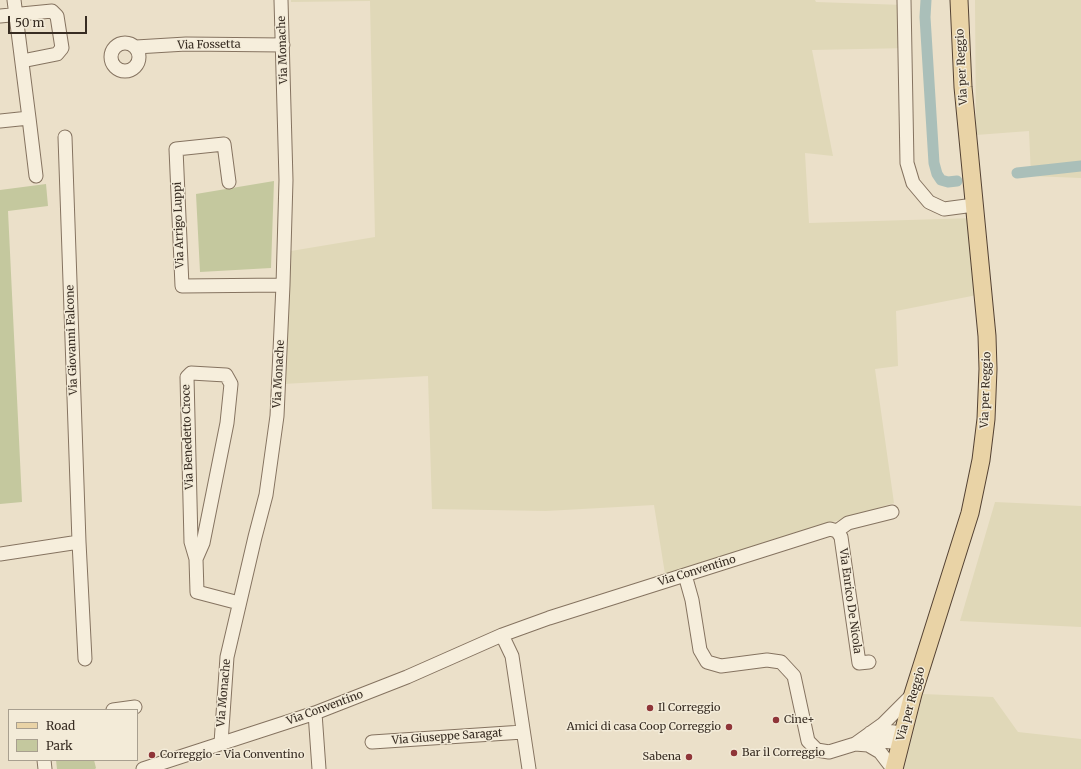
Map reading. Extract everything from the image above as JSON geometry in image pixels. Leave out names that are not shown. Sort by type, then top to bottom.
[{"type":"main road","name":"Via per Reggio","points":[[893,769],[913,694],[968,521],[981,460],[986,408],[988,354],[963,88],[959,0]]},
{"type":"street","points":[[14,0],[36,176]]},
{"type":"street","name":"Via Monache","points":[[221,743],[227,657],[266,496],[277,416],[286,180],[281,0]]},
{"type":"street","points":[[904,0],[907,163],[913,183],[929,202],[944,209],[974,205]]},
{"type":"street","points":[[0,16],[52,11],[57,16],[62,48],[57,54],[22,61]]},
{"type":"street","name":"Via Fossetta","points":[[136,48],[186,44],[283,45]]},
{"type":"street","points":[[0,121],[29,118]]},
{"type":"street","name":"Via Giovanni Falcone","points":[[65,137],[79,542],[85,659]]},
{"type":"street","name":"Via Arrigo Luppi","points":[[229,182],[224,144],[176,149],[182,286],[283,285]]},
{"type":"street","name":"Via Benedetto Croce","points":[[196,559],[203,543],[227,423],[231,384],[226,375],[191,373],[186,377],[191,542],[196,559],[197,592],[239,603]]},
{"type":"street","name":"Via Conventino","points":[[143,769],[315,713],[408,677],[502,635],[549,618],[830,529],[837,531],[848,523],[892,512]]},
{"type":"street","name":"Via Enrico De Nicola","points":[[837,531],[841,537],[859,663],[869,662]]},
{"type":"street","points":[[0,554],[79,542]]},
{"type":"street","points":[[685,575],[692,600],[700,650],[707,662],[722,666],[767,660],[781,662],[794,676],[808,741],[817,750],[829,752],[864,741],[886,731],[901,738]]},
{"type":"street","points":[[502,635],[512,656],[529,769]]},
{"type":"street","points":[[864,741],[913,694]]},
{"type":"street","points":[[120,709],[135,707]]},
{"type":"street","points":[[315,713],[319,769]]},
{"type":"street","name":"Via Giuseppe Saragat","points":[[372,742],[523,732]]},
{"type":"street","points":[[864,741],[880,752],[893,769]]},
{"type":"shaded area","points":[[291,0],[815,0],[816,2],[904,5],[909,48],[812,50],[833,156],[805,153],[809,223],[975,218],[987,293],[896,311],[898,366],[875,369],[894,503],[665,574],[654,505],[546,511],[432,509],[428,376],[283,384],[285,252],[375,237],[370,1],[291,2]]},
{"type":"shaded area","points":[[975,0],[1081,0],[1081,178],[1031,176],[1029,131],[976,135]]},
{"type":"shaded area","points":[[995,502],[1081,506],[1081,627],[960,621]]},
{"type":"shaded area","points":[[923,694],[993,697],[1018,732],[1081,739],[1081,769],[904,769]]},
{"type":"green space","points":[[274,181],[271,268],[200,272],[196,194]]},
{"type":"green space","points":[[46,184],[48,206],[8,211],[22,502],[0,504],[0,190]]},
{"type":"green space","points":[[56,761],[94,761],[96,768],[95,769],[57,769]]},
{"type":"waterway","points":[[926,0],[925,17],[934,163],[937,174],[941,180],[948,182],[957,181]]},
{"type":"waterway","points":[[1017,173],[1081,166]]},
{"type":"place","name":"Il Correggio","points":[[650,708]]},
{"type":"place","name":"Cine+","points":[[776,720]]},
{"type":"place","name":"Amici di casa Coop Correggio","points":[[729,727]]},
{"type":"place","name":"Bar il Correggio","points":[[734,753]]},
{"type":"place","name":"Correggio - Via Conventino","points":[[152,755]]},
{"type":"place","name":"Sabena","points":[[689,757]]}]
